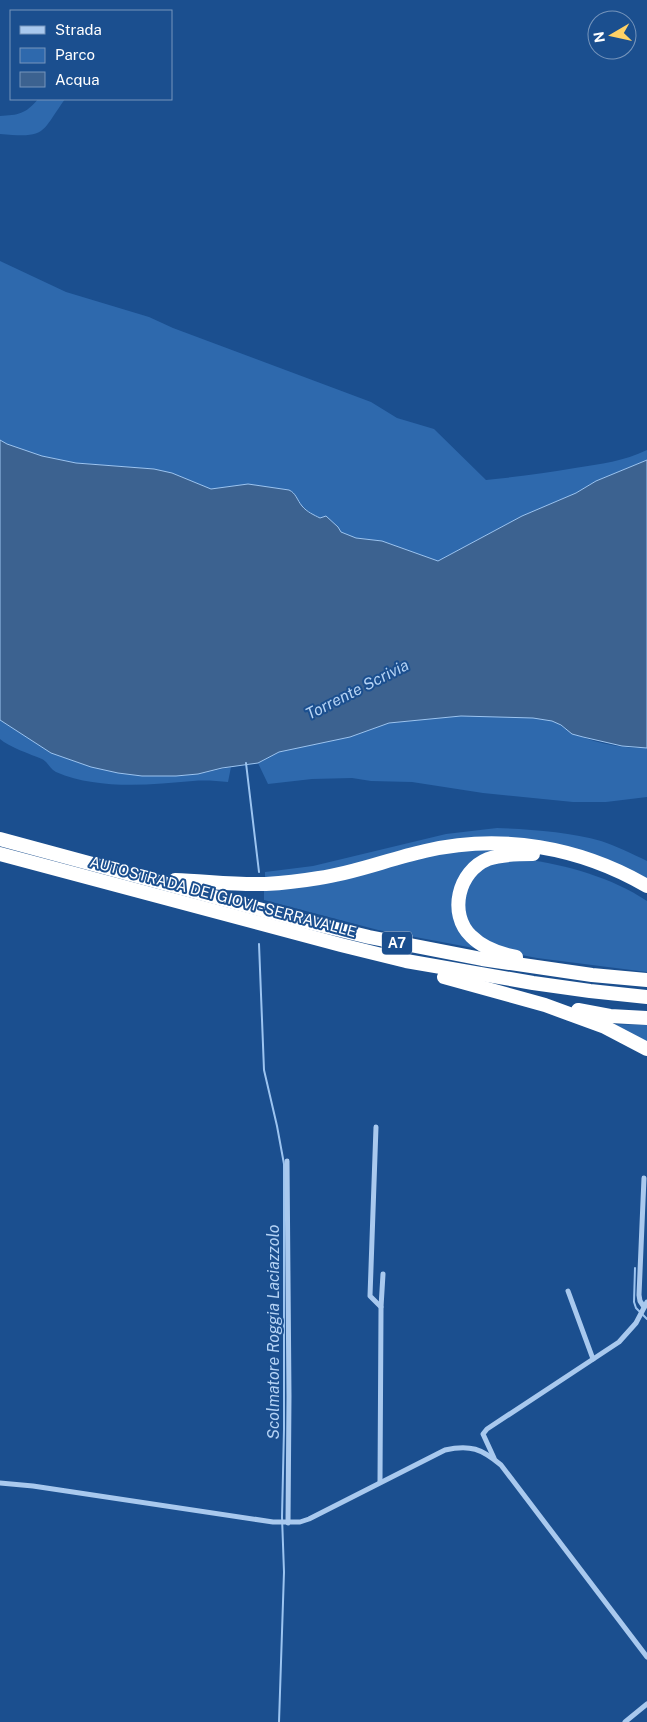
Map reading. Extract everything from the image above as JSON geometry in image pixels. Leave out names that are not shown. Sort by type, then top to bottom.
[{"type":"highway","name":"AUTOSTRADA DEI GIOVI - SERRAVALLE","points":[[0,839],[303,921],[386,940],[482,959],[592,975],[647,980]]},
{"type":"highway","points":[[152,880],[258,884],[286,882],[350,873],[425,850],[498,843],[558,850],[586,858],[615,869],[647,886]]},
{"type":"highway","name":"AUTOSTRADA DEI GIOVI - SERRAVALLE","points":[[0,854],[341,946],[406,961],[482,976],[647,997]]},
{"type":"highway","points":[[592,975],[505,955],[478,942],[466,931],[459,916],[459,896],[467,878],[479,864],[488,859],[511,855],[541,854],[564,859],[610,875],[647,896]]},
{"type":"highway","points":[[341,946],[393,965],[545,1005],[605,1027],[647,1049]]},
{"type":"highway","points":[[545,1005],[610,1016],[647,1018]]},
{"type":"street","points":[[376,1127],[376,1178],[370,1296],[381,1307]]},
{"type":"street","points":[[286,1522],[287,1161]]},
{"type":"street","points":[[495,1460],[483,1434],[487,1429],[593,1360],[624,1337],[636,1323],[646,1305],[640,1301],[639,1296],[644,1178]]},
{"type":"street","points":[[380,1482],[381,1307],[383,1274]]},
{"type":"street","points":[[568,1292],[593,1360]]},
{"type":"street","points":[[0,1483],[33,1486],[278,1522],[300,1522],[432,1456],[455,1448],[478,1450],[501,1465],[647,1657]]},
{"type":"street","points":[[625,1722],[647,1704]]},
{"type":"green space","points":[[37,100],[64,100],[46,127],[41,131],[26,135],[0,134],[0,116],[21,113],[30,108]]},
{"type":"green space","points":[[0,261],[66,292],[149,317],[173,328],[371,402],[397,418],[434,429],[486,480],[603,463],[630,457],[647,450],[647,460],[596,481],[576,493],[522,516],[438,561],[382,541],[356,538],[341,532],[335,525],[315,515],[301,505],[295,494],[289,490],[248,484],[211,489],[172,473],[154,469],[76,463],[42,456],[0,440]]},
{"type":"green space","points":[[461,716],[543,718],[555,722],[577,735],[596,741],[618,746],[647,748],[647,797],[606,802],[573,802],[483,793],[412,782],[371,781],[352,778],[312,779],[268,784],[258,763],[279,752],[350,737],[389,723]]},
{"type":"green space","points":[[0,720],[51,753],[91,767],[142,776],[176,776],[198,774],[231,767],[228,782],[202,781],[124,785],[89,782],[72,778],[56,772],[42,759],[14,748],[0,739]]},
{"type":"green space","points":[[497,828],[563,833],[607,843],[647,861],[647,882],[510,841],[325,873],[265,878],[265,872],[313,866],[446,834]]},
{"type":"green space","points":[[484,849],[515,850],[496,853],[455,893],[479,949],[378,930],[264,900],[264,890],[433,854]]},
{"type":"green space","points":[[524,859],[588,873],[618,885],[647,901],[647,972],[537,958],[511,953],[488,943],[469,925],[463,913],[465,887],[470,878],[491,863]]},
{"type":"green space","points":[[609,1024],[647,1025],[647,1042]]},
{"type":"water","name":"Torrente Scrivia","points":[[0,440],[42,456],[76,463],[154,469],[172,473],[211,489],[248,484],[289,490],[306,510],[320,518],[326,516],[341,532],[356,538],[382,541],[438,561],[522,516],[576,493],[596,481],[647,460],[647,748],[622,746],[572,734],[561,725],[552,721],[533,718],[461,716],[389,723],[350,737],[279,752],[258,763],[176,776],[142,776],[118,773],[91,767],[51,753],[0,720]]},
{"type":"waterway","name":"Scolmatore Roggia Laciazzolo","points":[[246,763],[259,872]]},
{"type":"waterway","name":"Scolmatore Roggia Laciazzolo","points":[[259,944],[264,1070],[284,1164],[284,1429],[282,1517],[284,1572],[279,1722]]},
{"type":"waterway","points":[[635,1268],[634,1302],[636,1308],[647,1319]]}]
